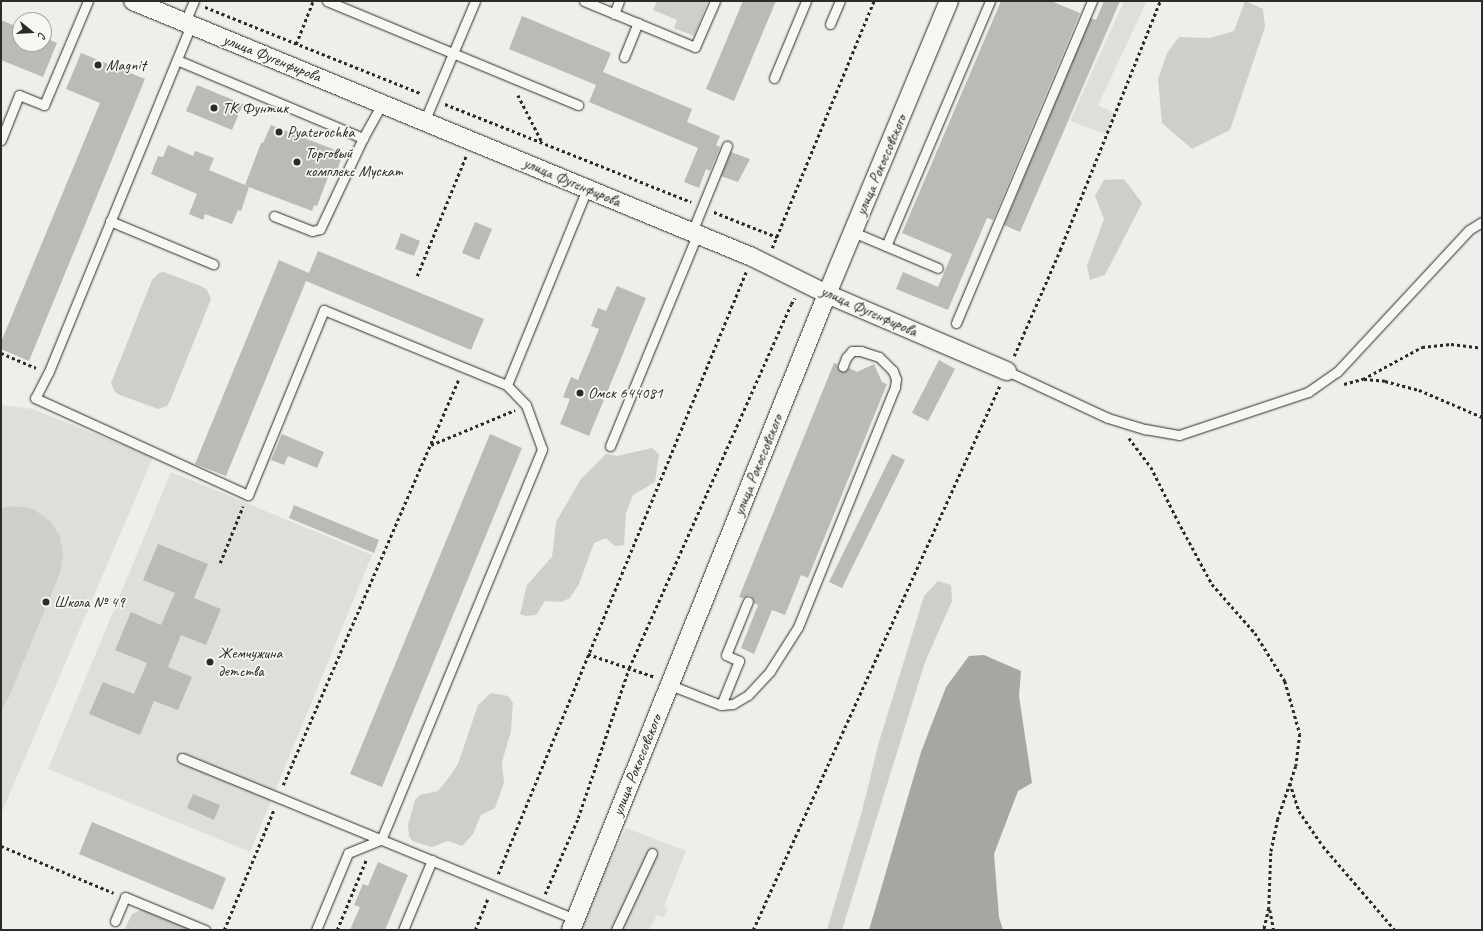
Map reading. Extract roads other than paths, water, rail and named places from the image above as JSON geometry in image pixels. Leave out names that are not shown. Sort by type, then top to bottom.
[{"type":"street","name":"улица Фугенфирова","points":[[133,1],[759,260],[827,294],[1007,371]]},
{"type":"street","name":"улица Рокоссовского","points":[[573,925],[827,294],[949,1]]},
{"type":"lane","points":[[1,140],[19,95],[44,105],[88,1]]},
{"type":"lane","points":[[328,1],[578,105]]},
{"type":"lane","points":[[424,122],[474,1]]},
{"type":"lane","points":[[584,1],[695,47],[715,1]]},
{"type":"lane","points":[[614,14],[619,1]]},
{"type":"lane","points":[[774,78],[806,1]]},
{"type":"lane","points":[[830,24],[840,1]]},
{"type":"lane","points":[[886,246],[990,1]]},
{"type":"lane","points":[[194,2],[177,60],[48,373],[35,398],[248,495],[324,310],[507,385],[526,405],[542,449],[381,840],[348,853],[316,930]]},
{"type":"lane","points":[[956,323],[1090,2]]},
{"type":"lane","points":[[624,56],[638,23]]},
{"type":"lane","points":[[177,60],[363,138]]},
{"type":"lane","points":[[274,216],[312,231],[319,230],[363,138],[382,104]]},
{"type":"lane","points":[[610,446],[694,233],[702,207],[728,146]]},
{"type":"lane","points":[[507,385],[587,189]]},
{"type":"lane","points":[[110,221],[213,264]]},
{"type":"lane","points":[[1007,371],[1108,418],[1145,429],[1179,435],[1308,392],[1337,372],[1470,230],[1482,222]]},
{"type":"lane","points":[[853,232],[938,268]]},
{"type":"lane","points":[[670,683],[721,705],[733,704],[748,695],[770,672],[798,627],[895,387],[896,379],[893,371],[879,356],[862,351],[852,352],[846,358],[843,366]]},
{"type":"lane","points":[[721,705],[739,660],[726,655],[748,600]]},
{"type":"lane","points":[[182,758],[540,905],[573,925]]},
{"type":"lane","points":[[616,930],[652,853]]},
{"type":"lane","points":[[403,930],[432,860]]},
{"type":"lane","points":[[115,921],[125,897],[205,930]]},
{"type":"place","name":"Magnit","points":[[98,65]]},
{"type":"place","name":"ТК Фунтик","points":[[214,108]]},
{"type":"place","name":"Pyaterochka","points":[[279,132]]},
{"type":"place","name":"Торговый комплекс Мускат","points":[[297,162]]},
{"type":"place","name":"Омск 644081","points":[[580,393]]},
{"type":"place","name":"Школа № 49","points":[[46,602]]},
{"type":"place","name":"Жемчужина детства","points":[[210,662]]}]
